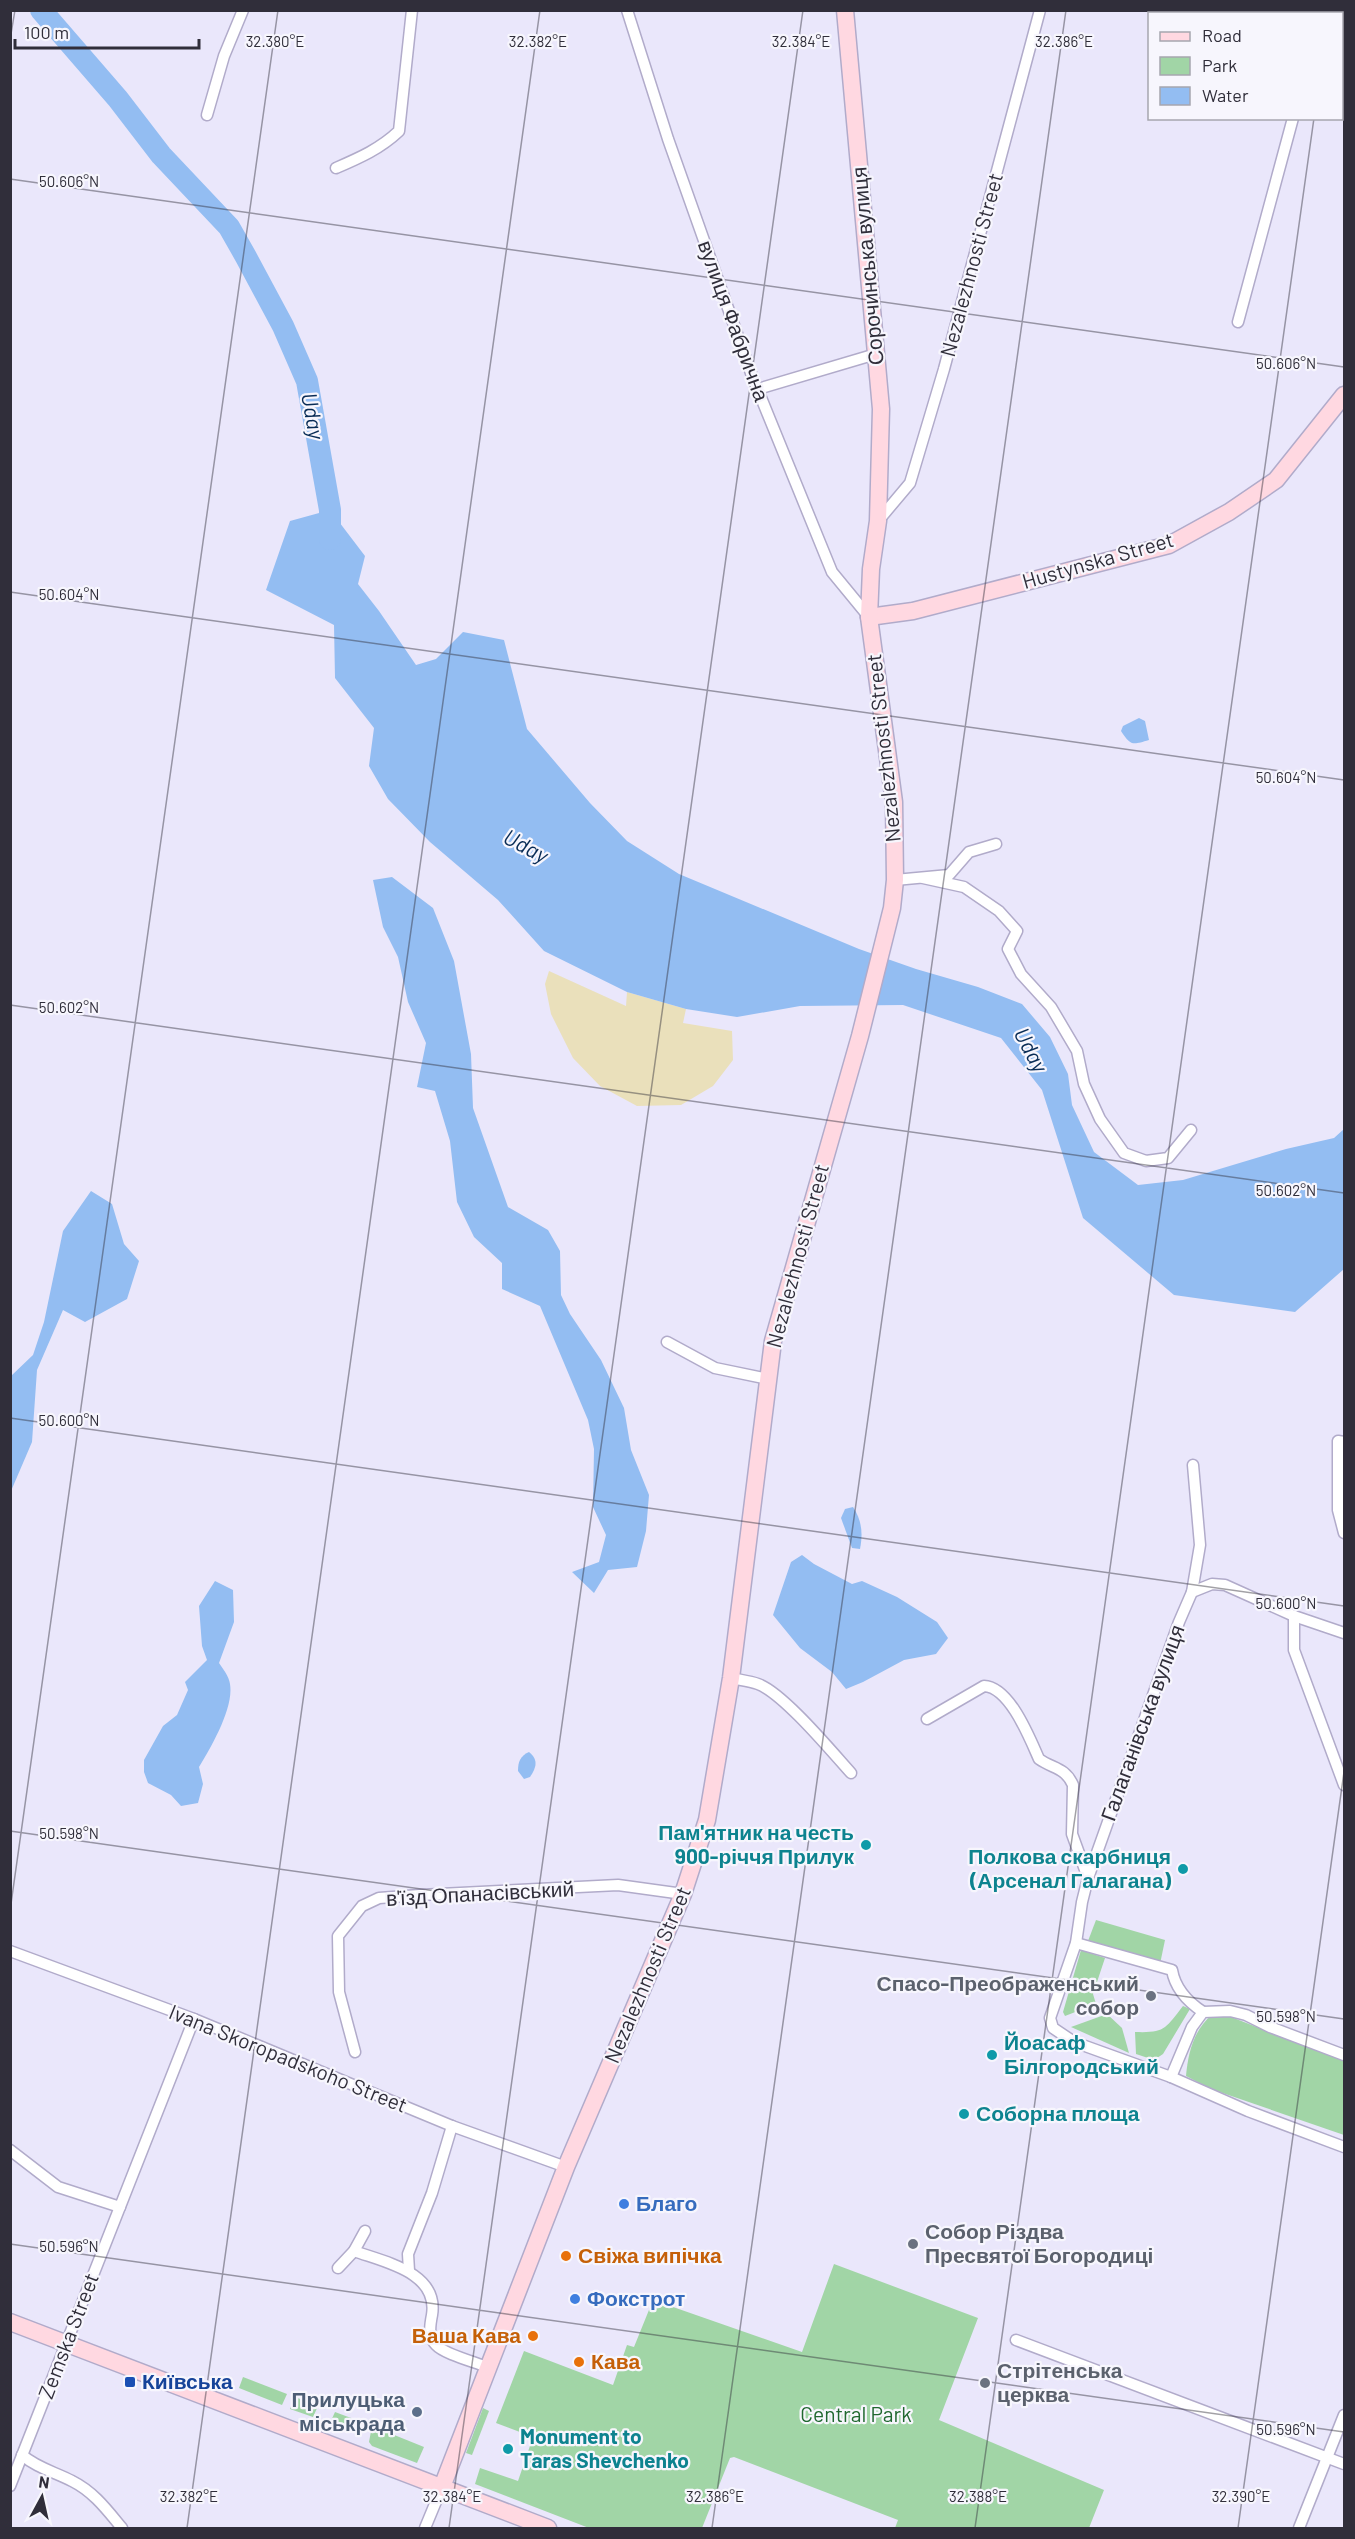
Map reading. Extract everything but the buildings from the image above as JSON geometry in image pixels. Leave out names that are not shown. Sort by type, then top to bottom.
[{"type":"main road","name":"Сорочинська вулиця","points":[[845,10],[881,409],[878,521]]},
{"type":"main road","name":"Hustynska Street","points":[[870,617],[913,611],[1168,545],[1229,512],[1276,480],[1344,395]]},
{"type":"main road","name":"Nezalezhnosti Street","points":[[442,2487],[566,2167],[683,1894],[707,1820],[731,1678],[773,1341],[860,1036],[892,909],[895,880],[894,802],[870,617],[871,569],[878,521]]},
{"type":"main road","points":[[10,2322],[548,2529]]},
{"type":"street","points":[[207,115],[224,56],[243,10]]},
{"type":"street","points":[[336,168],[363,157],[386,143],[399,131],[412,10]]},
{"type":"street","name":"вулиця Фабрична","points":[[627,10],[668,139],[758,389],[832,572],[870,617]]},
{"type":"street","name":"Nezalezhnosti Street","points":[[878,521],[910,483],[944,369],[1040,10]]},
{"type":"street","points":[[1238,322],[1292,120]]},
{"type":"street","points":[[758,389],[876,354]]},
{"type":"street","points":[[895,880],[949,875],[969,852],[996,844]]},
{"type":"street","points":[[923,878],[964,887],[999,911],[1017,931],[1008,949],[1021,974],[1051,1007],[1077,1051],[1083,1084],[1095,1110],[1124,1153],[1146,1161],[1168,1158],[1191,1130]]},
{"type":"street","points":[[667,1342],[715,1368],[768,1379]]},
{"type":"street","points":[[1344,1442],[1338,1441],[1338,1510],[1344,1533]]},
{"type":"street","name":"Галаганівська вулиця","points":[[1171,2077],[1074,2042],[1053,2028],[1050,2018],[1076,1943],[1088,1878],[1179,1622],[1192,1592],[1200,1534],[1193,1465]]},
{"type":"street","points":[[1192,1592],[1212,1584],[1224,1585],[1294,1616],[1344,1633]]},
{"type":"street","points":[[1294,1616],[1294,1650],[1344,1785]]},
{"type":"street","points":[[731,1678],[757,1684],[769,1690],[819,1737],[851,1773]]},
{"type":"street","points":[[927,1719],[984,1686],[997,1690],[1022,1719],[1039,1760],[1063,1769],[1070,1777],[1073,1785],[1072,1834],[1088,1878]]},
{"type":"street","name":"в'їзд Опанасівський","points":[[355,2052],[339,1992],[338,1936],[362,1906],[379,1898],[389,1897],[618,1885],[683,1894]]},
{"type":"street","points":[[1076,1943],[1172,1970],[1177,1987],[1194,2006],[1203,2012],[1230,2011],[1246,2015],[1270,2027],[1344,2055]]},
{"type":"street","name":"Ivana Skoropadskoho Street","points":[[10,1951],[194,2019],[452,2126],[566,2167]]},
{"type":"street","points":[[1203,2012],[1192,2027],[1171,2077],[1248,2111],[1344,2147]]},
{"type":"street","name":"Zemska Street","points":[[10,2486],[194,2019]]},
{"type":"street","points":[[409,2271],[408,2254],[432,2193],[452,2126]]},
{"type":"street","points":[[10,2150],[58,2187],[120,2207]]},
{"type":"street","points":[[338,2268],[354,2251],[365,2231]]},
{"type":"street","points":[[354,2251],[409,2271],[428,2289],[433,2307],[430,2336],[437,2347],[488,2367]]},
{"type":"street","points":[[1016,2340],[1344,2464]]},
{"type":"street","points":[[1299,2529],[1344,2415]]},
{"type":"street","points":[[22,2455],[34,2465],[74,2482],[102,2502],[122,2529]]},
{"type":"street","points":[[425,2529],[442,2487]]},
{"type":"green space","points":[[1096,1920],[1165,1940],[1160,1964],[1088,1941]]},
{"type":"green space","points":[[1081,1950],[1105,1958],[1093,1994],[1096,2004],[1065,2016],[1063,2012]]},
{"type":"green space","points":[[1183,2006],[1190,2009],[1163,2054],[1154,2060],[1136,2054],[1135,2032],[1153,2032],[1164,2028]]},
{"type":"green space","points":[[1107,2014],[1122,2028],[1129,2053],[1071,2027]]},
{"type":"green space","points":[[1212,2015],[1226,2015],[1344,2061],[1344,2135],[1211,2089],[1186,2076],[1188,2059],[1196,2034]]},
{"type":"green space","name":"Central Park","points":[[834,2264],[978,2318],[939,2420],[1104,2490],[1089,2528],[895,2528],[898,2520],[734,2457],[730,2458],[702,2528],[589,2528],[475,2484],[480,2468],[518,2481],[533,2437],[496,2423],[524,2351],[613,2385],[627,2345],[634,2347],[653,2300],[802,2352]]},
{"type":"green space","points":[[243,2377],[287,2394],[282,2405],[239,2388]]},
{"type":"green space","points":[[295,2397],[318,2406],[313,2417],[290,2409]]},
{"type":"green space","points":[[483,2408],[489,2411],[472,2455],[466,2453]]},
{"type":"green space","points":[[335,2412],[359,2421],[355,2433],[330,2423]]},
{"type":"green space","points":[[372,2426],[424,2447],[417,2463],[372,2446],[369,2442]]},
{"type":"sand","points":[[549,971],[626,1006],[627,992],[686,1009],[683,1023],[732,1031],[733,1060],[713,1086],[681,1105],[637,1106],[600,1086],[573,1058],[551,1014],[545,984]]},
{"type":"water","points":[[330,510],[365,556],[358,584],[416,665],[436,659],[463,632],[504,640],[527,729],[590,803],[627,841],[679,874],[859,949],[978,987],[1022,1004],[1050,1037],[1068,1074],[1072,1105],[1094,1152],[1138,1185],[1183,1180],[1286,1149],[1334,1138],[1344,1129],[1344,1269],[1295,1312],[1174,1295],[1083,1218],[1042,1090],[1001,1038],[903,1005],[800,1006],[737,1017],[686,1009],[627,992],[544,951],[498,900],[430,842],[388,799],[369,766],[374,728],[335,678],[334,625],[266,590],[290,521]]},
{"type":"water","points":[[1139,718],[1145,721],[1149,740],[1132,743],[1121,731],[1123,726]]},
{"type":"water","points":[[392,877],[433,908],[454,961],[471,1054],[473,1108],[508,1207],[548,1230],[560,1251],[561,1295],[570,1314],[601,1360],[624,1408],[631,1450],[649,1495],[646,1531],[637,1567],[608,1570],[594,1593],[572,1572],[599,1562],[606,1535],[593,1507],[594,1449],[588,1420],[540,1306],[502,1289],[502,1263],[474,1237],[457,1202],[450,1141],[435,1091],[417,1087],[426,1043],[408,1002],[398,957],[383,927],[373,880]]},
{"type":"water","points":[[91,1191],[112,1204],[124,1244],[139,1261],[127,1299],[85,1322],[63,1310],[37,1370],[32,1442],[11,1491],[11,1376],[33,1355],[44,1322],[63,1231]]},
{"type":"water","points":[[853,1507],[861,1527],[860,1549],[852,1548],[841,1518],[845,1509]]},
{"type":"water","points":[[802,1555],[852,1584],[862,1581],[897,1597],[937,1622],[948,1638],[936,1654],[904,1660],[846,1689],[832,1672],[800,1648],[773,1615],[791,1562]]},
{"type":"water","points":[[215,1581],[233,1590],[234,1622],[219,1663],[230,1684],[229,1704],[221,1727],[199,1767],[203,1784],[198,1803],[181,1806],[171,1795],[148,1783],[144,1772],[144,1760],[163,1726],[177,1715],[188,1690],[185,1682],[207,1660],[202,1646],[199,1606]]},
{"type":"water","points":[[529,1752],[534,1758],[535,1767],[530,1777],[524,1779],[518,1771],[518,1765],[522,1757]]},
{"type":"waterway","name":"Uday","points":[[41,10],[118,99],[161,155],[229,227],[246,257],[283,326],[307,381],[330,510],[330,539]]},
{"type":"place","name":"Пам'ятник на честь 900-річчя Прилук","points":[[866,1845]]},
{"type":"place","name":"Полкова скарбниця (Арсенал Галагана)","points":[[1183,1869]]},
{"type":"place","name":"Спасо-Преображенський собор","points":[[1151,1996]]},
{"type":"place","name":"Йоасаф Білгородський","points":[[992,2055]]},
{"type":"place","name":"Соборна площа","points":[[964,2114]]},
{"type":"place","name":"Благо","points":[[624,2204]]},
{"type":"place","name":"Собор Різдва Пресвятої Богородиці","points":[[913,2244]]},
{"type":"place","name":"Свіжа випічка","points":[[566,2256]]},
{"type":"place","name":"Фокстрот","points":[[575,2299]]},
{"type":"place","name":"Ваша Кава","points":[[533,2336]]},
{"type":"place","name":"Кава","points":[[579,2362]]},
{"type":"place","name":"Київська","points":[[130,2382]]},
{"type":"place","name":"Стрітенська церква","points":[[985,2383]]},
{"type":"place","name":"Прилуцька міськрада","points":[[417,2412]]},
{"type":"place","name":"Monument to Taras Shevchenko","points":[[508,2449]]}]
